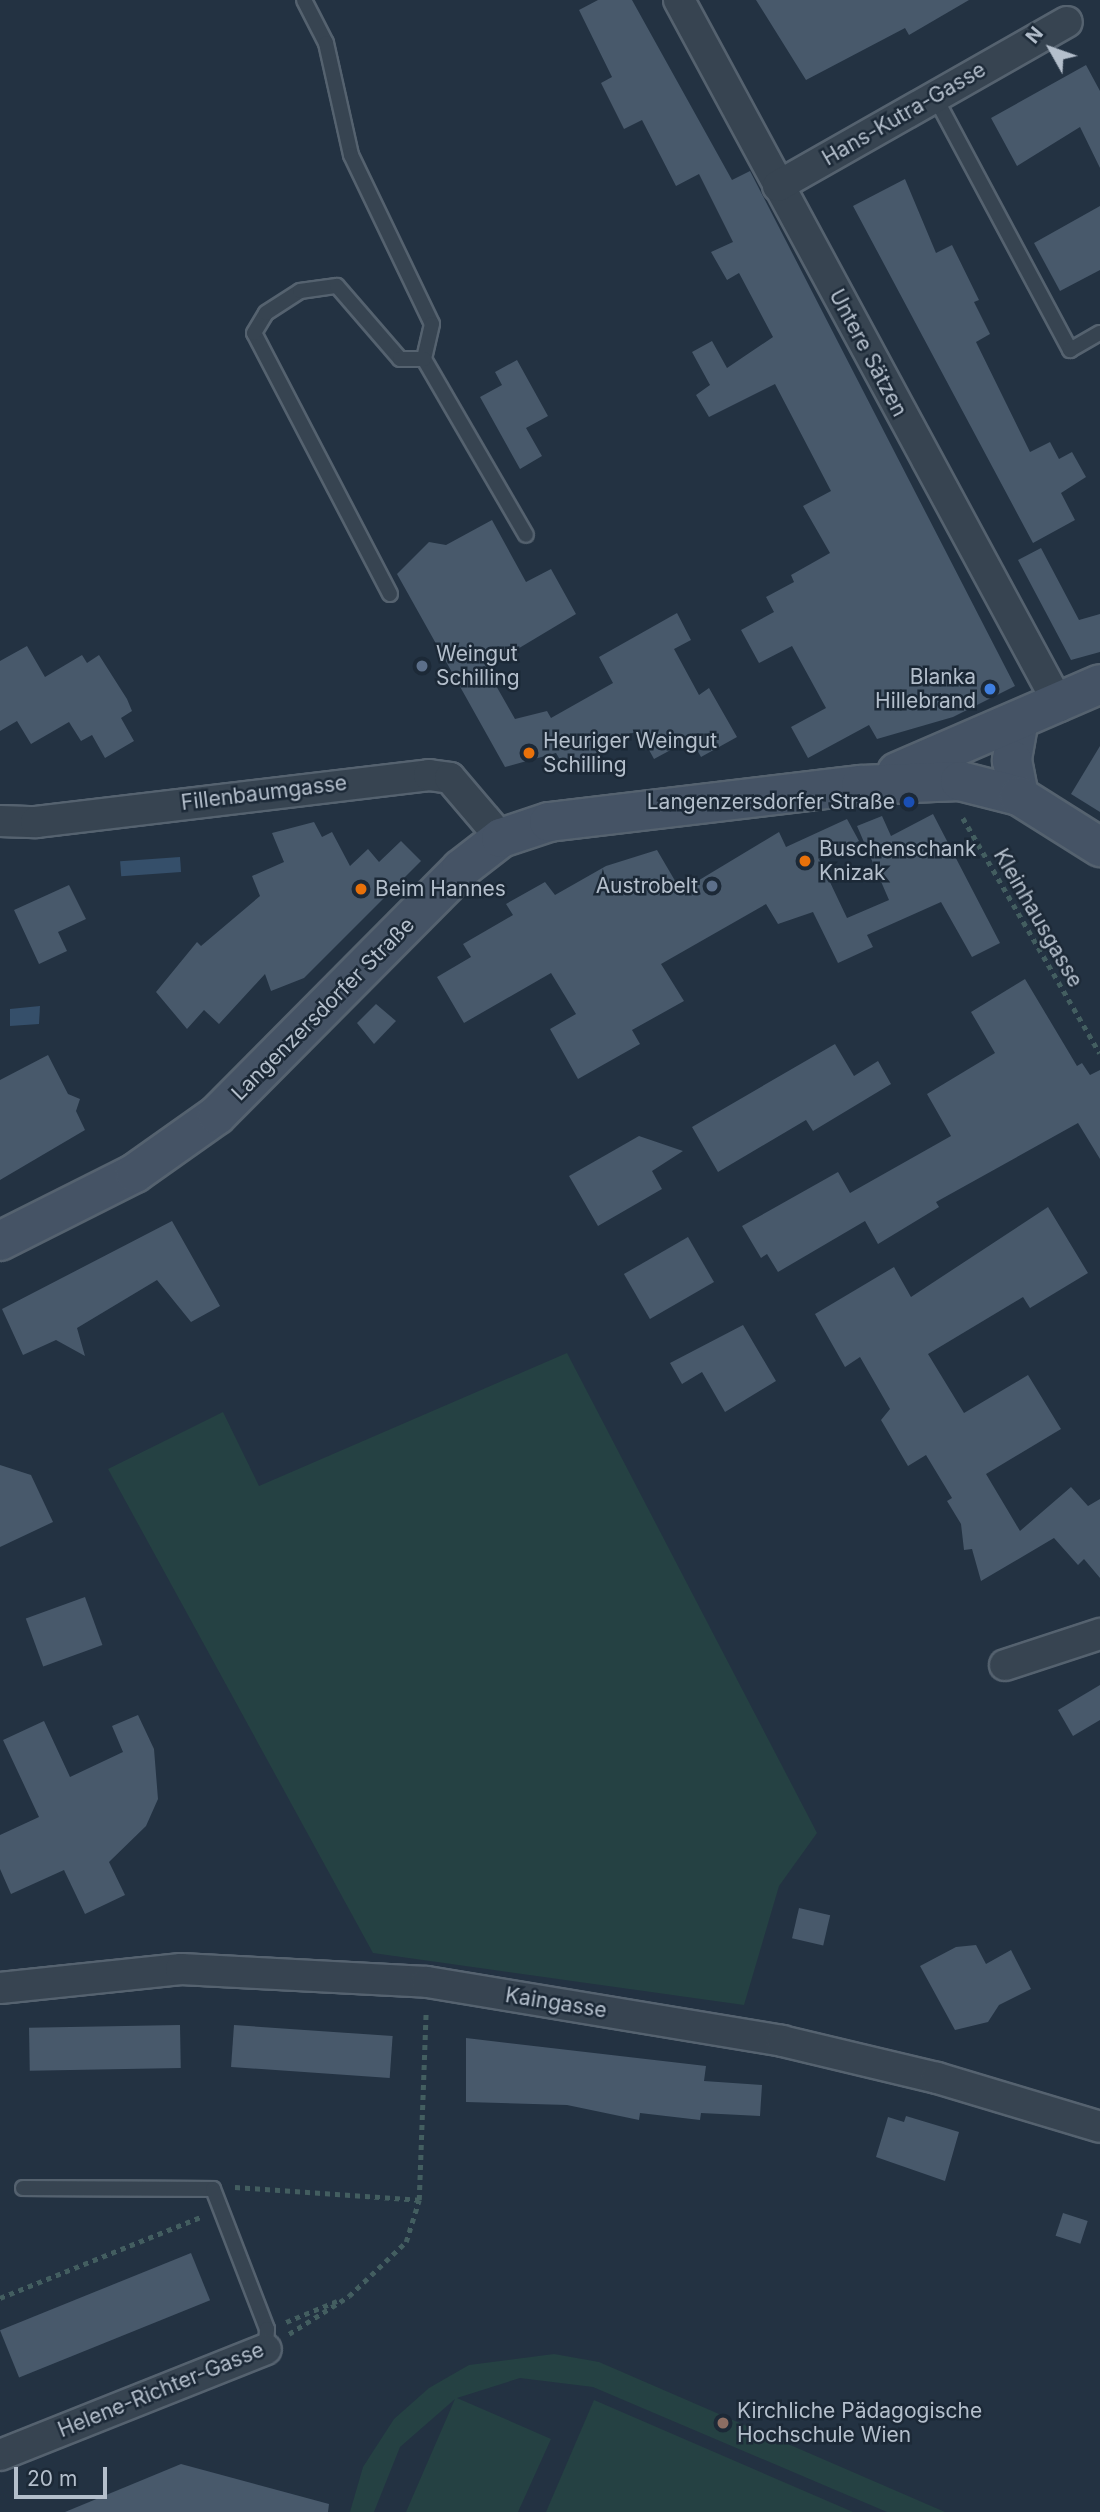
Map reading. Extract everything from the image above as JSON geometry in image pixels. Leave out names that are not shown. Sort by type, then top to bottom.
[{"type":"main road","name":"Langenzersdorfer Straße","points":[[861,785],[1018,725],[1100,684]]},
{"type":"main road","points":[[1018,725],[1012,760],[1019,796]]},
{"type":"main road","name":"Langenzersdorfer Straße","points":[[0,1241],[135,1173],[217,1115],[461,869],[501,838],[549,822],[861,785],[960,781],[1019,796],[1100,847]]},
{"type":"street","name":"Untere Sätzen","points":[[679,0],[1059,706]]},
{"type":"street","name":"Hans-Kutra-Gasse","points":[[778,186],[1067,22]]},
{"type":"street","name":"Fillenbaumgasse","points":[[0,821],[36,822],[429,775],[450,778],[501,838]]},
{"type":"street","points":[[1005,1665],[1100,1634]]},
{"type":"street","name":"Kaingasse","points":[[0,1987],[181,1969],[427,1982],[782,2041],[937,2078],[1100,2127]]},
{"type":"street","name":"Helene-Richter-Gasse","points":[[0,2455],[266,2349]]},
{"type":"lane","points":[[304,0],[326,43],[351,155],[432,324],[424,359],[526,535]]},
{"type":"lane","points":[[935,97],[1070,350],[1100,333]]},
{"type":"lane","points":[[390,594],[254,333],[266,313],[300,291],[337,286],[400,359],[424,359]]},
{"type":"lane","points":[[23,2188],[213,2189],[267,2329],[266,2349]]},
{"type":"path","name":"Kleinhausgasse","points":[[961,807],[1009,902],[1100,1053]]},
{"type":"path","name":"Helene-Richter-Gasse","points":[[266,2349],[384,2268],[406,2242],[419,2200],[427,1982]]},
{"type":"path","points":[[213,2189],[269,2185],[419,2200]]},
{"type":"path","points":[[0,2298],[220,2208]]},
{"type":"green space","points":[[567,1353],[817,1833],[779,1886],[744,2005],[373,1953],[108,1469],[223,1412],[259,1486]]},
{"type":"green space","points":[[554,2354],[599,2362],[945,2512],[887,2512],[593,2387],[520,2378],[457,2398],[551,2439],[518,2512],[406,2512],[455,2399],[400,2447],[374,2512],[350,2512],[363,2467],[394,2419],[429,2388],[469,2365]]},
{"type":"green space","points":[[594,2400],[853,2512],[546,2512]]},
{"type":"water","points":[[180,857],[181,872],[121,876],[120,861]]},
{"type":"water","points":[[40,1006],[39,1024],[10,1026],[10,1009]]},
{"type":"building","points":[[598,0],[632,0],[732,180],[750,171],[1015,686],[953,717],[877,739],[869,725],[808,758],[791,727],[826,708],[792,646],[759,663],[741,630],[774,612],[766,597],[794,582],[791,575],[830,553],[803,506],[831,491],[775,384],[709,417],[696,395],[710,385],[692,352],[712,341],[727,368],[773,337],[739,273],[727,280],[711,252],[733,242],[699,174],[676,186],[642,120],[624,129],[601,83],[612,77],[579,10]]},
{"type":"building","points":[[756,0],[969,0],[909,35],[905,28],[806,80]]},
{"type":"building","points":[[1086,65],[1100,91],[1100,168],[1080,127],[1017,166],[991,118]]},
{"type":"building","points":[[905,179],[936,253],[952,245],[979,300],[974,302],[990,334],[976,342],[1030,452],[1050,442],[1059,459],[1072,452],[1086,477],[1061,493],[1075,520],[1033,543],[853,206]]},
{"type":"building","points":[[1100,206],[1100,270],[1060,291],[1034,243]]},
{"type":"building","points":[[517,360],[548,416],[526,428],[542,456],[520,469],[480,397],[502,385],[495,372]]},
{"type":"building","points":[[492,520],[526,582],[551,569],[576,614],[486,668],[515,719],[547,711],[551,718],[613,683],[599,657],[677,613],[691,640],[674,649],[699,695],[709,688],[737,737],[701,757],[691,739],[654,759],[638,730],[566,770],[556,753],[505,767],[397,574],[429,542],[446,545]]},
{"type":"building","points":[[1041,548],[1079,620],[1100,614],[1100,652],[1071,660],[1018,560]]},
{"type":"building","points":[[27,646],[45,677],[82,655],[87,663],[99,655],[132,711],[121,718],[134,741],[105,758],[92,735],[81,741],[69,722],[31,744],[17,721],[0,731],[0,661]]},
{"type":"building","points":[[1100,746],[1100,812],[1071,794]]},
{"type":"building","points":[[933,814],[1000,943],[972,957],[941,902],[867,935],[873,947],[838,963],[813,912],[778,924],[766,904],[661,964],[684,1001],[632,1030],[640,1044],[578,1079],[550,1029],[576,1014],[551,973],[464,1023],[437,977],[471,957],[463,944],[513,915],[506,904],[545,882],[555,895],[606,866],[657,850],[681,891],[779,832],[786,847],[847,819],[859,841],[819,859],[847,918],[889,900],[857,826],[882,816],[891,836]]},
{"type":"building","points":[[314,822],[322,837],[332,832],[350,866],[368,849],[379,862],[401,841],[421,861],[304,978],[271,991],[265,974],[219,1024],[204,1010],[187,1029],[156,992],[197,942],[201,946],[260,896],[252,876],[284,862],[272,833]]},
{"type":"building","points":[[69,885],[86,919],[58,932],[67,951],[39,964],[14,910]]},
{"type":"building","points":[[1025,979],[1077,1066],[1082,1063],[1090,1075],[1100,1070],[1100,1159],[1078,1123],[936,1202],[939,1207],[878,1244],[865,1221],[778,1272],[767,1254],[761,1258],[742,1226],[838,1172],[850,1193],[951,1136],[927,1094],[995,1053],[971,1012]]},
{"type":"building","points":[[376,1004],[396,1021],[374,1044],[357,1023]]},
{"type":"building","points":[[835,1044],[854,1076],[878,1061],[891,1084],[813,1131],[806,1120],[718,1172],[692,1127]]},
{"type":"building","points":[[48,1055],[68,1094],[80,1099],[76,1111],[85,1130],[0,1180],[0,1080]]},
{"type":"building","points":[[639,1136],[683,1151],[652,1171],[662,1189],[598,1226],[569,1176]]},
{"type":"building","points":[[1048,1207],[1088,1273],[1030,1308],[1023,1297],[928,1354],[964,1413],[1028,1375],[1061,1429],[986,1474],[1020,1531],[1071,1487],[1088,1506],[1100,1499],[1100,1578],[1084,1559],[1078,1565],[1054,1538],[981,1581],[972,1549],[964,1550],[961,1524],[947,1501],[952,1498],[926,1455],[908,1466],[881,1420],[890,1409],[860,1357],[845,1367],[815,1314],[894,1267],[911,1297]]},
{"type":"building","points":[[172,1221],[220,1306],[191,1322],[157,1280],[77,1328],[85,1356],[56,1340],[23,1355],[2,1309]]},
{"type":"building","points":[[688,1237],[714,1282],[650,1319],[624,1274]]},
{"type":"building","points":[[743,1325],[776,1381],[725,1412],[702,1372],[682,1384],[670,1363]]},
{"type":"building","points":[[0,1465],[31,1475],[53,1522],[0,1547]]},
{"type":"building","points":[[85,1597],[102,1645],[43,1666],[26,1619]]},
{"type":"building","points":[[1100,1685],[1100,1720],[1073,1736],[1058,1710]]},
{"type":"building","points":[[138,1715],[154,1749],[158,1799],[146,1826],[109,1862],[125,1895],[85,1914],[64,1870],[11,1894],[0,1869],[0,1835],[39,1817],[3,1740],[44,1721],[70,1777],[123,1752],[112,1726]]},
{"type":"building","points":[[799,1908],[830,1915],[823,1945],[792,1938]]},
{"type":"building","points":[[976,1945],[986,1964],[1011,1950],[1031,1989],[999,2005],[988,2022],[955,2030],[920,1966],[956,1947]]},
{"type":"building","points":[[180,2025],[181,2068],[30,2071],[29,2028]]},
{"type":"building","points":[[234,2025],[393,2036],[390,2078],[231,2067]]},
{"type":"building","points":[[466,2038],[706,2066],[704,2081],[762,2085],[760,2116],[701,2113],[700,2120],[640,2113],[639,2120],[567,2105],[466,2102]]},
{"type":"building","points":[[906,2116],[959,2132],[945,2181],[876,2157],[888,2117],[904,2122]]},
{"type":"building","points":[[1063,2213],[1088,2221],[1080,2244],[1056,2236]]},
{"type":"building","points":[[191,2253],[210,2300],[19,2377],[0,2330]]},
{"type":"building","points":[[181,2464],[329,2504],[328,2512],[65,2512]]},
{"type":"place","name":"Weingut Schilling","points":[[422,666]]},
{"type":"place","name":"Blanka Hillebrand","points":[[990,689]]},
{"type":"place","name":"Heuriger Weingut Schilling","points":[[529,753]]},
{"type":"place","name":"Langenzersdorfer Straße","points":[[909,802]]},
{"type":"place","name":"Buschenschank Knizak","points":[[805,861]]},
{"type":"place","name":"Austrobelt","points":[[712,886]]},
{"type":"place","name":"Beim Hannes","points":[[361,889]]},
{"type":"place","name":"Kirchliche Pädagogische Hochschule Wien","points":[[723,2423]]}]
